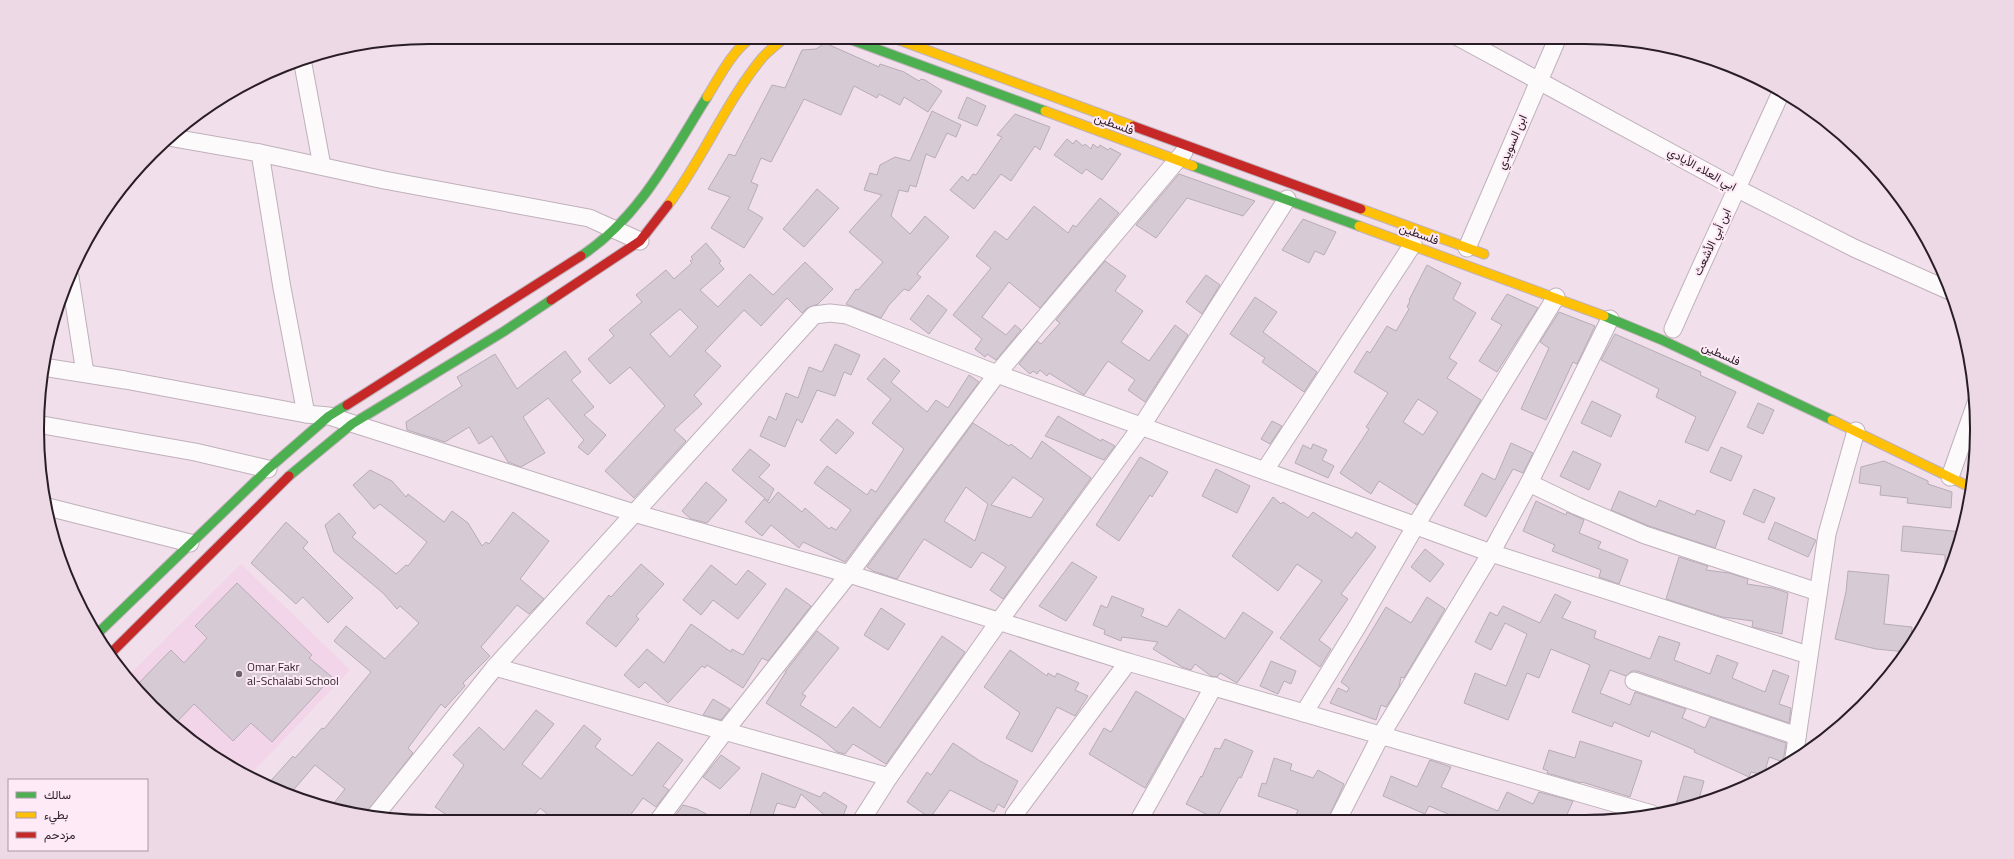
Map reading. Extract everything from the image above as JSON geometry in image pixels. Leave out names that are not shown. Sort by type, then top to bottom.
[{"type":"main road","points":[[101,630],[268,469],[329,416],[583,255],[615,230],[643,199],[726,64],[743,44]]},
{"type":"main road","points":[[114,650],[287,478],[352,424],[503,332],[640,241],[679,190],[734,97],[763,57],[777,44]]},
{"type":"main road","name":"فلسطين","points":[[863,44],[1177,160],[1369,228],[1556,297],[1761,385],[1856,432],[1954,467],[1967,482]]},
{"type":"main road","name":"فلسطين","points":[[910,44],[1188,147],[1377,214],[1496,259]]},
{"type":"main road","points":[[726,64],[727,45]]},
{"type":"main road","points":[[1369,228],[1377,214]]},
{"type":"street","name":"ابي العلاء الأيادي","points":[[1471,44],[1738,189],[1854,248],[1943,288]]},
{"type":"street","name":"ابن السويدي","points":[[1467,248],[1555,44]]},
{"type":"street","points":[[303,65],[322,166]]},
{"type":"street","name":"ابن أبي الأشعث","points":[[1673,329],[1718,226],[1738,189],[1779,97]]},
{"type":"street","points":[[177,139],[260,153],[392,182],[589,218],[640,241]]},
{"type":"street","points":[[662,815],[725,731],[849,574],[997,374],[1188,147]]},
{"type":"street","points":[[260,153],[282,288],[306,414]]},
{"type":"street","points":[[866,815],[889,777],[1000,620],[1141,427],[1286,199]]},
{"type":"street","points":[[1265,470],[1413,244]]},
{"type":"street","points":[[71,286],[85,373]]},
{"type":"street","points":[[1304,713],[1357,627],[1416,525],[1556,297]]},
{"type":"street","points":[[378,812],[495,667],[634,513],[814,315],[830,313],[847,315],[997,374],[1491,553],[1808,655]]},
{"type":"street","points":[[1340,815],[1381,735],[1491,553],[1529,483],[1610,319]]},
{"type":"street","points":[[49,368],[85,373],[306,414],[329,416],[472,460],[634,513],[849,574],[1000,620],[1128,662],[1642,811]]},
{"type":"street","points":[[1954,467],[1970,421]]},
{"type":"street","points":[[44,425],[195,452],[268,469]]},
{"type":"street","points":[[1795,753],[1827,534],[1856,432]]},
{"type":"street","points":[[1529,483],[1577,506],[1645,535],[1818,592]]},
{"type":"street","points":[[52,508],[190,543]]},
{"type":"street","points":[[1014,815],[1016,810],[1128,662]]},
{"type":"street","points":[[495,667],[889,777]]},
{"type":"street","points":[[1634,681],[1797,736]]},
{"type":"street","points":[[1142,815],[1214,686]]},
{"type":"shaded area","name":"Omar Fakr al-Schalabi School","points":[[241,564],[350,670],[253,772],[215,750],[175,719],[157,702],[131,673]]},
{"type":"building","points":[[824,44],[827,44],[879,67],[880,64],[904,72],[919,81],[921,79],[925,80],[942,91],[928,112],[904,97],[900,105],[879,94],[877,98],[854,86],[841,115],[804,99],[771,162],[761,158],[751,182],[758,185],[748,209],[763,218],[744,248],[711,228],[730,197],[708,189],[729,154],[735,156],[772,85],[785,88],[802,50],[816,49]]},
{"type":"building","points":[[967,97],[986,106],[977,126],[958,118]]},
{"type":"building","points":[[932,111],[961,125],[956,137],[947,133],[935,158],[926,154],[916,187],[910,185],[908,192],[899,190],[891,216],[910,234],[925,216],[949,237],[917,274],[921,277],[909,291],[904,289],[889,305],[881,318],[846,304],[856,289],[858,290],[883,262],[849,232],[882,195],[864,190],[870,173],[877,175],[880,165],[895,157],[910,161]]},
{"type":"building","points":[[1015,114],[1050,127],[1040,150],[1035,146],[1011,181],[1001,174],[974,209],[950,190],[962,176],[968,181],[973,174],[976,175],[1002,137],[997,135]]},
{"type":"building","points":[[1067,139],[1073,144],[1076,140],[1083,146],[1085,144],[1091,149],[1093,144],[1098,148],[1100,145],[1108,150],[1110,148],[1121,154],[1102,180],[1086,169],[1082,174],[1054,155]]},
{"type":"building","points":[[1179,174],[1255,201],[1243,216],[1187,198],[1156,238],[1136,225]]},
{"type":"building","points":[[817,189],[839,208],[804,247],[783,229]]},
{"type":"building","points":[[1100,198],[1119,213],[1040,308],[1009,282],[982,317],[1006,335],[1015,325],[1021,330],[996,360],[987,354],[985,357],[975,349],[982,339],[953,315],[991,268],[976,256],[995,231],[1007,240],[1034,206],[1068,233],[1073,225],[1076,227]]},
{"type":"building","points":[[1303,219],[1336,232],[1324,255],[1315,251],[1309,263],[1282,250]]},
{"type":"building","points":[[706,243],[721,261],[719,263],[724,269],[700,290],[718,307],[750,274],[773,295],[805,262],[833,289],[818,304],[807,308],[802,313],[787,298],[761,326],[744,310],[705,351],[721,366],[694,395],[702,404],[674,430],[686,441],[634,498],[605,471],[665,406],[630,367],[610,384],[588,359],[614,336],[609,330],[642,302],[636,295],[666,270],[674,279],[692,263],[690,261],[693,259],[691,257]],"holes":[[[680,309],[698,327],[670,357],[650,334]]]},
{"type":"building","points":[[1105,261],[1126,276],[1115,291],[1143,311],[1121,342],[1149,361],[1175,325],[1188,335],[1145,402],[1128,390],[1135,380],[1108,361],[1084,395],[1049,373],[1047,376],[1040,370],[1037,374],[1033,371],[1030,374],[1019,364],[1037,341],[1041,344],[1060,323],[1056,320]]},
{"type":"building","points":[[1427,265],[1461,283],[1453,299],[1476,313],[1449,358],[1457,363],[1447,378],[1481,400],[1417,505],[1379,481],[1371,494],[1340,473],[1369,429],[1366,427],[1388,393],[1354,372],[1367,351],[1370,353],[1387,326],[1396,331],[1409,309],[1407,307],[1410,301],[1409,300]],"holes":[[[1418,399],[1438,412],[1423,435],[1403,422]]]},
{"type":"building","points":[[1206,275],[1220,285],[1202,314],[1186,302]]},
{"type":"building","points":[[1507,294],[1538,308],[1497,372],[1479,361],[1502,325],[1491,319]]},
{"type":"building","points":[[928,295],[947,310],[929,334],[910,319]]},
{"type":"building","points":[[1255,297],[1277,312],[1263,332],[1317,372],[1304,392],[1262,362],[1265,358],[1230,334]]},
{"type":"building","points":[[1559,312],[1595,326],[1577,364],[1573,362],[1546,420],[1521,409],[1549,348],[1540,342]]},
{"type":"building","points":[[1615,334],[1701,372],[1700,375],[1736,392],[1708,451],[1685,442],[1696,417],[1656,397],[1659,389],[1601,360]]},
{"type":"building","points":[[835,344],[860,355],[851,375],[844,372],[835,396],[817,390],[802,423],[797,419],[785,447],[760,436],[769,416],[776,420],[786,393],[798,398],[809,367],[822,372]]},
{"type":"building","points":[[565,351],[581,372],[571,380],[594,407],[584,415],[606,435],[588,455],[578,447],[584,440],[548,398],[523,417],[545,453],[521,467],[508,462],[492,436],[479,444],[469,427],[445,442],[407,430],[406,422],[462,386],[457,377],[495,354],[517,389]]},
{"type":"building","points":[[884,358],[900,371],[891,382],[927,412],[936,400],[948,408],[969,375],[979,382],[845,562],[803,542],[799,548],[771,525],[762,536],[745,522],[764,499],[769,503],[778,492],[802,512],[805,508],[829,529],[831,527],[836,530],[851,510],[814,483],[827,466],[867,495],[871,489],[876,492],[904,449],[872,423],[891,399],[867,379]]},
{"type":"building","points":[[1592,401],[1621,415],[1611,437],[1581,423]]},
{"type":"building","points":[[1758,403],[1774,410],[1763,434],[1747,427]]},
{"type":"building","points":[[1058,416],[1101,441],[1102,439],[1115,446],[1104,460],[1045,436]]},
{"type":"building","points":[[837,419],[854,433],[836,454],[820,440]]},
{"type":"building","points":[[1272,421],[1282,426],[1270,444],[1261,439]]},
{"type":"building","points":[[973,423],[1009,446],[1011,444],[1031,459],[1042,441],[1091,478],[1003,599],[990,590],[1006,567],[982,552],[971,568],[924,539],[897,579],[873,571],[867,567]],"holes":[[[1013,477],[1044,499],[1031,518],[991,505]],[[966,487],[988,504],[975,541],[944,521]]]},
{"type":"building","points":[[1511,443],[1533,453],[1523,473],[1513,469],[1486,517],[1464,505],[1482,473],[1495,480]]},
{"type":"building","points":[[1313,444],[1327,450],[1322,460],[1334,466],[1328,478],[1295,463],[1303,445],[1311,449]]},
{"type":"building","points":[[1721,447],[1742,456],[1731,481],[1710,472]]},
{"type":"building","points":[[750,449],[770,465],[759,477],[774,489],[768,501],[732,470]]},
{"type":"building","points":[[1573,451],[1601,464],[1589,490],[1560,476]]},
{"type":"building","points":[[1140,457],[1168,472],[1152,497],[1150,495],[1119,541],[1096,525]]},
{"type":"building","points":[[1884,461],[1928,481],[1928,484],[1952,492],[1951,508],[1907,503],[1908,498],[1880,495],[1881,486],[1859,483],[1861,467]]},
{"type":"building","points":[[1216,469],[1250,486],[1237,513],[1202,496]]},
{"type":"building","points":[[370,470],[392,481],[406,497],[408,494],[444,522],[452,511],[468,523],[482,546],[486,542],[489,544],[513,512],[549,541],[520,579],[544,599],[529,614],[517,605],[481,647],[490,656],[463,683],[465,686],[445,708],[441,704],[408,748],[413,753],[368,810],[334,803],[345,789],[315,765],[293,790],[271,781],[293,756],[295,758],[322,728],[324,729],[371,672],[334,641],[346,626],[385,659],[419,623],[400,606],[397,609],[383,593],[334,552],[325,525],[339,513],[356,533],[352,537],[396,574],[406,565],[408,566],[427,542],[380,504],[374,509],[353,485]]},
{"type":"building","points":[[706,482],[727,500],[707,523],[691,519],[682,511]]},
{"type":"building","points":[[1754,489],[1775,498],[1764,523],[1743,514]]},
{"type":"building","points":[[1619,491],[1656,507],[1659,500],[1695,515],[1697,510],[1725,521],[1715,548],[1649,526],[1611,510]]},
{"type":"building","points":[[1273,497],[1281,504],[1283,502],[1308,518],[1313,512],[1352,538],[1356,532],[1376,547],[1341,594],[1348,599],[1319,640],[1331,649],[1320,667],[1280,638],[1322,581],[1297,564],[1278,591],[1232,556]]},
{"type":"building","points":[[1536,501],[1566,515],[1567,512],[1584,520],[1579,533],[1601,542],[1598,548],[1628,560],[1619,584],[1599,577],[1601,570],[1552,551],[1555,545],[1523,531]]},
{"type":"building","points":[[286,522],[308,542],[303,548],[353,598],[328,623],[303,597],[296,604],[251,563]]},
{"type":"building","points":[[1775,522],[1816,540],[1808,557],[1768,539]]},
{"type":"building","points":[[1903,526],[1956,531],[1945,566],[1945,555],[1901,551]]},
{"type":"building","points":[[1425,549],[1444,564],[1430,582],[1411,567]]},
{"type":"building","points":[[1679,557],[1708,566],[1706,570],[1729,573],[1748,579],[1747,584],[1773,588],[1788,593],[1782,634],[1752,627],[1753,621],[1722,617],[1666,599]]},
{"type":"building","points":[[1072,562],[1097,577],[1066,621],[1039,606]]},
{"type":"building","points":[[641,564],[664,584],[636,616],[639,619],[616,647],[586,623],[609,595],[611,597]]},
{"type":"building","points":[[711,565],[736,585],[748,570],[766,584],[738,619],[713,600],[701,615],[683,600]]},
{"type":"building","points":[[1848,571],[1889,575],[1884,624],[1912,627],[1911,633],[1900,651],[1876,649],[1835,639],[1846,592]]},
{"type":"building","name":"Omar Fakr al-Schalabi School","points":[[237,583],[312,655],[309,658],[332,677],[272,742],[251,723],[233,741],[194,704],[178,721],[139,683],[171,650],[184,663],[207,638],[195,626]]},
{"type":"building","points":[[786,588],[811,606],[768,661],[762,658],[743,688],[707,665],[705,668],[702,666],[668,703],[645,682],[639,688],[624,675],[647,649],[664,663],[691,624],[731,652],[732,649],[743,655]]},
{"type":"building","points":[[1555,594],[1571,602],[1562,618],[1596,631],[1594,638],[1650,659],[1659,636],[1680,643],[1674,660],[1710,674],[1717,655],[1738,663],[1732,678],[1765,692],[1773,670],[1789,676],[1779,704],[1791,708],[1789,723],[1637,671],[1632,671],[1626,676],[1610,670],[1600,693],[1630,705],[1635,692],[1686,709],[1682,718],[1705,728],[1710,717],[1786,743],[1783,759],[1780,761],[1769,757],[1766,769],[1758,774],[1751,772],[1749,777],[1694,752],[1695,750],[1651,731],[1649,737],[1614,722],[1612,727],[1572,712],[1590,665],[1551,649],[1539,678],[1527,673],[1508,720],[1464,703],[1475,673],[1506,686],[1527,634],[1505,623],[1491,650],[1475,642],[1490,612],[1497,616],[1503,606],[1540,623]]},
{"type":"building","points":[[1112,596],[1144,609],[1141,616],[1167,627],[1179,609],[1225,639],[1243,612],[1273,632],[1237,683],[1220,673],[1217,677],[1211,676],[1195,664],[1191,670],[1182,667],[1153,649],[1158,642],[1122,637],[1121,641],[1104,634],[1105,630],[1093,625],[1101,605],[1107,608]]},
{"type":"building","points":[[1427,597],[1445,609],[1404,678],[1401,677],[1399,687],[1386,707],[1381,705],[1376,720],[1330,703],[1338,688],[1347,692],[1349,688],[1341,682],[1386,607],[1411,623]]},
{"type":"building","points":[[881,608],[905,624],[888,650],[864,635]]},
{"type":"building","points":[[817,631],[839,648],[802,694],[806,696],[800,705],[836,728],[853,707],[880,728],[942,636],[965,652],[886,764],[853,744],[845,754],[837,752],[821,738],[766,703],[785,672]]},
{"type":"building","points":[[1010,650],[1047,676],[1048,673],[1055,677],[1057,673],[1079,683],[1075,690],[1088,696],[1075,716],[1057,707],[1032,752],[1006,738],[1020,713],[984,687]]},
{"type":"building","points":[[1271,661],[1296,671],[1291,684],[1284,681],[1278,694],[1260,686]]},
{"type":"building","points":[[1136,691],[1184,719],[1145,788],[1089,754],[1104,728],[1111,732]]},
{"type":"building","points":[[713,699],[730,709],[721,720],[703,715]]},
{"type":"building","points":[[536,710],[554,724],[522,764],[541,779],[584,725],[601,739],[595,747],[632,776],[658,742],[683,760],[663,786],[669,790],[656,807],[643,798],[630,815],[548,815],[540,808],[534,815],[447,815],[435,807],[464,765],[453,755],[479,727],[504,750]]},
{"type":"building","points":[[1225,739],[1253,751],[1241,778],[1239,777],[1218,815],[1208,815],[1186,804],[1201,776],[1202,777],[1215,748],[1220,749]]},
{"type":"building","points":[[1580,741],[1642,761],[1630,797],[1547,773],[1548,771],[1543,769],[1549,750],[1575,758]]},
{"type":"building","points":[[953,743],[980,761],[1018,781],[1004,808],[998,804],[994,812],[950,790],[932,815],[926,815],[907,802],[927,772],[931,775]]},
{"type":"building","points":[[721,755],[740,768],[720,789],[703,777]]},
{"type":"building","points":[[1274,758],[1292,764],[1290,770],[1313,778],[1318,770],[1344,784],[1330,815],[1296,815],[1298,810],[1258,796],[1262,783],[1266,784]]},
{"type":"building","points":[[1430,760],[1451,767],[1441,787],[1498,811],[1507,792],[1533,804],[1539,792],[1573,801],[1567,815],[1450,815],[1429,806],[1425,814],[1383,796],[1391,776],[1417,787]]},
{"type":"building","points":[[762,773],[820,797],[824,792],[847,806],[843,815],[824,815],[801,794],[795,808],[777,803],[773,815],[750,815]]},
{"type":"building","points":[[1684,776],[1704,781],[1699,798],[1676,804]]},
{"type":"building","points":[[683,805],[697,809],[708,815],[676,815]]},
{"type":"traffic: fast","points":[[863,44],[1045,111]]},
{"type":"traffic: fast","points":[[581,256],[602,240],[637,204],[666,163],[707,97]]},
{"type":"traffic: fast","points":[[1193,166],[1359,226]]},
{"type":"traffic: fast","points":[[289,476],[352,424],[503,332],[551,300]]},
{"type":"traffic: fast","points":[[1604,316],[1662,340],[1832,420]]},
{"type":"traffic: fast","points":[[101,630],[268,469],[329,416],[347,405]]},
{"type":"traffic: slow","points":[[707,97],[732,57],[744,44]]},
{"type":"traffic: slow","points":[[668,205],[681,187],[725,112],[749,75],[762,58],[777,44]]},
{"type":"traffic: slow","points":[[910,44],[1133,126]]},
{"type":"traffic: slow","points":[[1045,111],[1193,166]]},
{"type":"traffic: slow","points":[[1361,209],[1484,254]]},
{"type":"traffic: slow","points":[[1359,226],[1604,316]]},
{"type":"traffic: slow","points":[[1832,420],[1966,485]]},
{"type":"traffic: jam","points":[[1133,126],[1361,209]]},
{"type":"traffic: jam","points":[[551,300],[640,241],[668,205]]},
{"type":"traffic: jam","points":[[347,405],[581,256]]},
{"type":"traffic: jam","points":[[114,650],[289,476]]},
{"type":"place","name":"Omar Fakr al-Schalabi School","points":[[239,674]]}]
